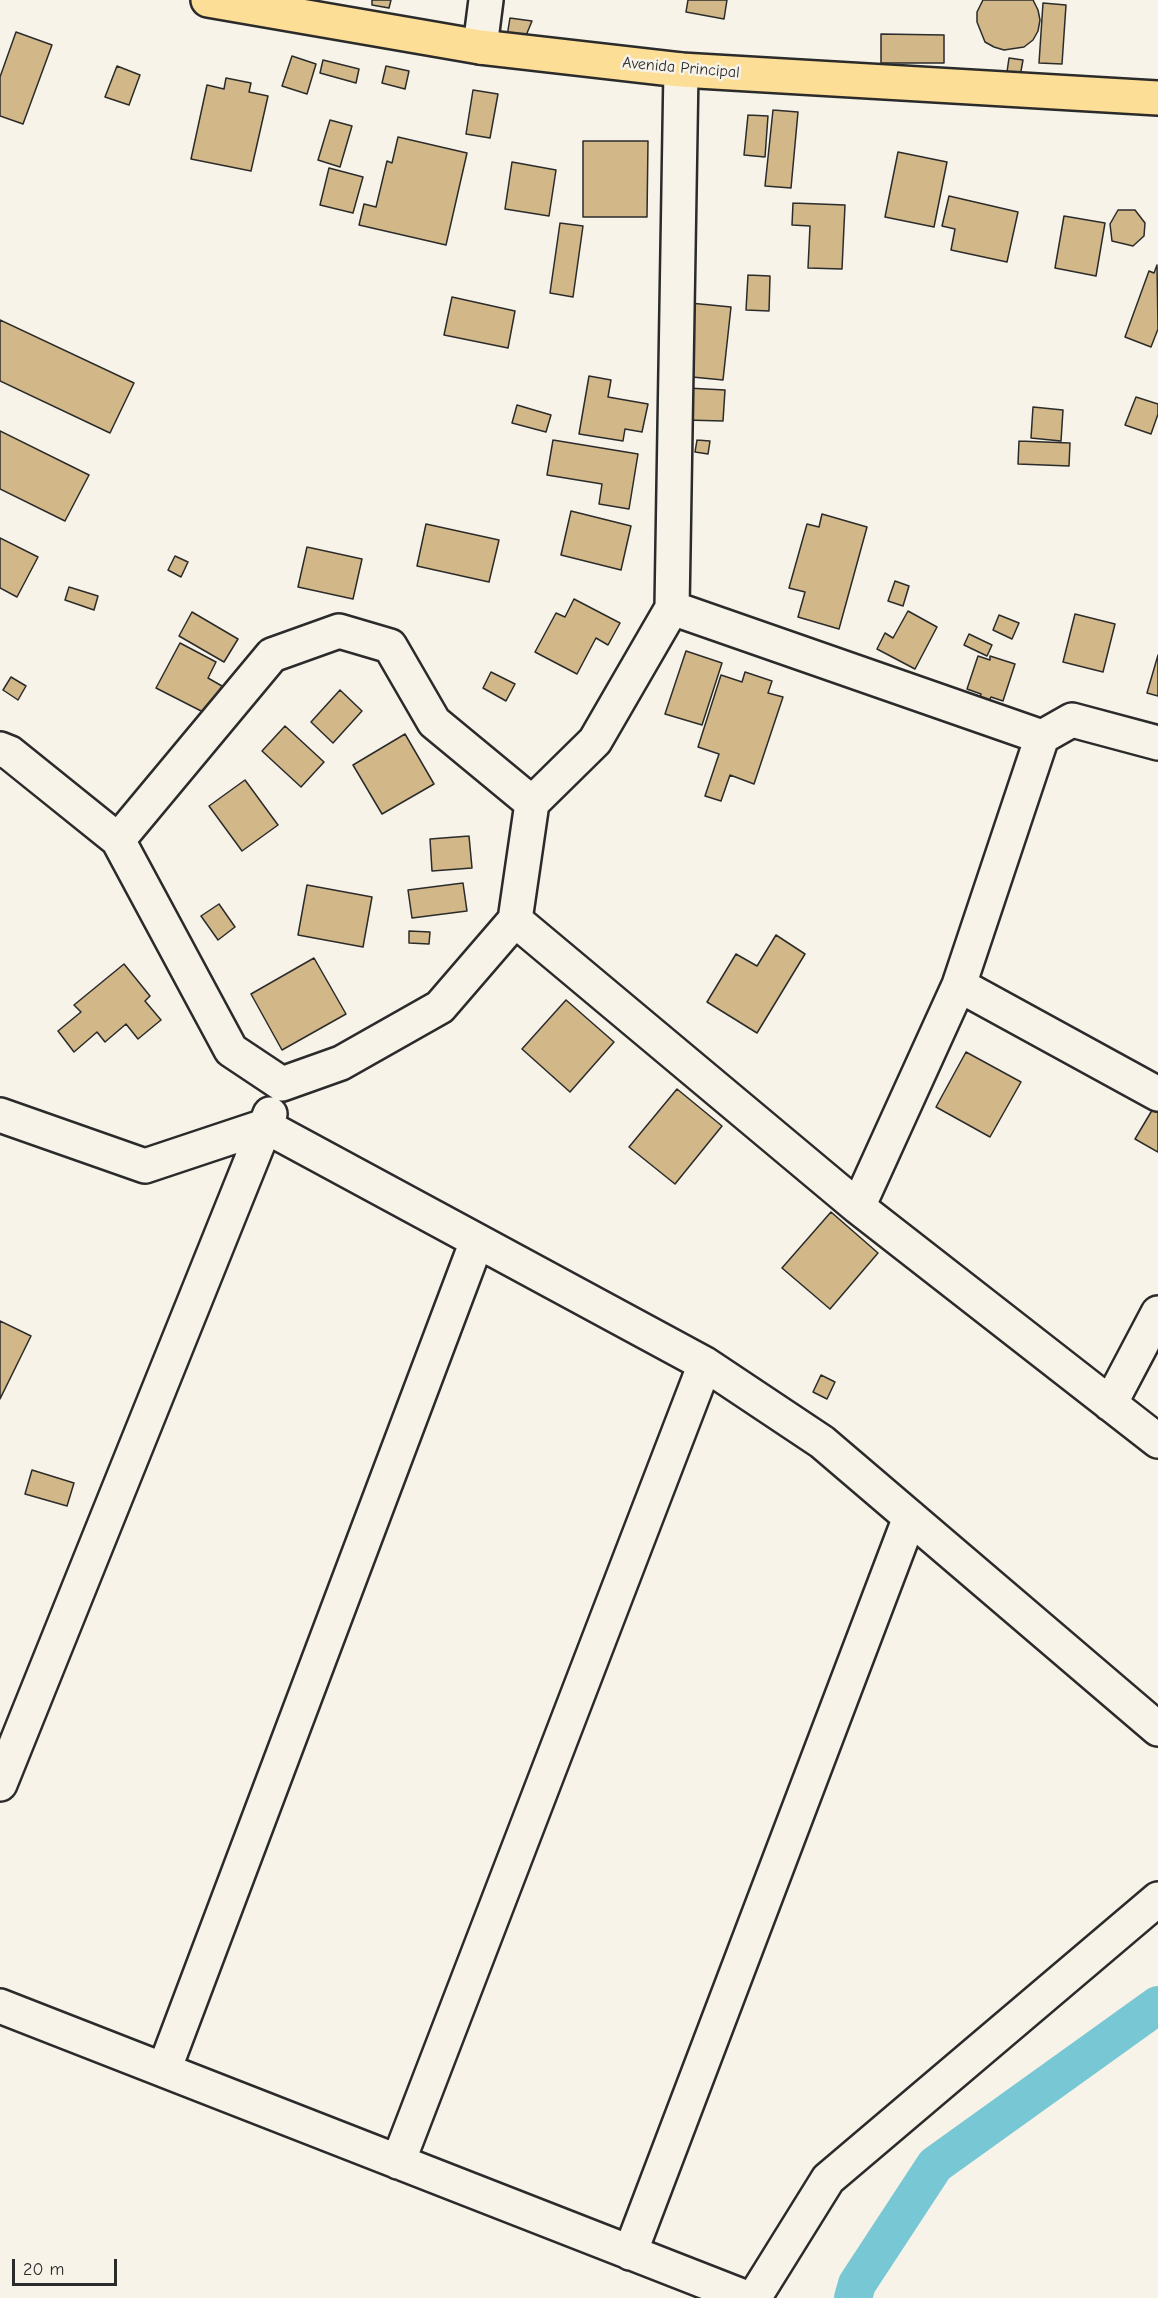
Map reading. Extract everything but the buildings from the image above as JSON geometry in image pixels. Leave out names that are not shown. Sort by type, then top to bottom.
[{"type":"main road","name":"Avenida Principal","points":[[208,0],[480,47],[681,70],[1158,98]]},
{"type":"street","points":[[480,47],[486,0]]},
{"type":"street","points":[[0,1784],[282,1084],[341,1063],[440,1007],[515,920],[532,803],[595,741],[672,608],[681,70]]},
{"type":"street","points":[[672,608],[1042,736]]},
{"type":"street","points":[[118,840],[272,655],[339,631],[390,646],[434,722],[532,803]]},
{"type":"street","points":[[858,1208],[959,985],[1042,736],[1072,720],[1158,743]]},
{"type":"street","points":[[0,749],[10,753],[118,840],[231,1050],[282,1084]]},
{"type":"street","points":[[515,920],[858,1208],[1158,1441]]},
{"type":"street","points":[[959,985],[1158,1094]]},
{"type":"street","points":[[0,1115],[145,1166],[265,1126],[705,1364],[822,1442],[1158,1729]]},
{"type":"street","points":[[164,2070],[477,1241]]},
{"type":"street","points":[[1110,1404],[1158,1313]]},
{"type":"street","points":[[398,2162],[705,1364]]},
{"type":"street","points":[[630,2253],[910,1517]]},
{"type":"street","points":[[754,2298],[828,2179],[1158,1899]]},
{"type":"street","points":[[0,2006],[747,2298]]},
{"type":"waterway","points":[[853,2298],[857,2284],[935,2165],[1158,2005]]}]
